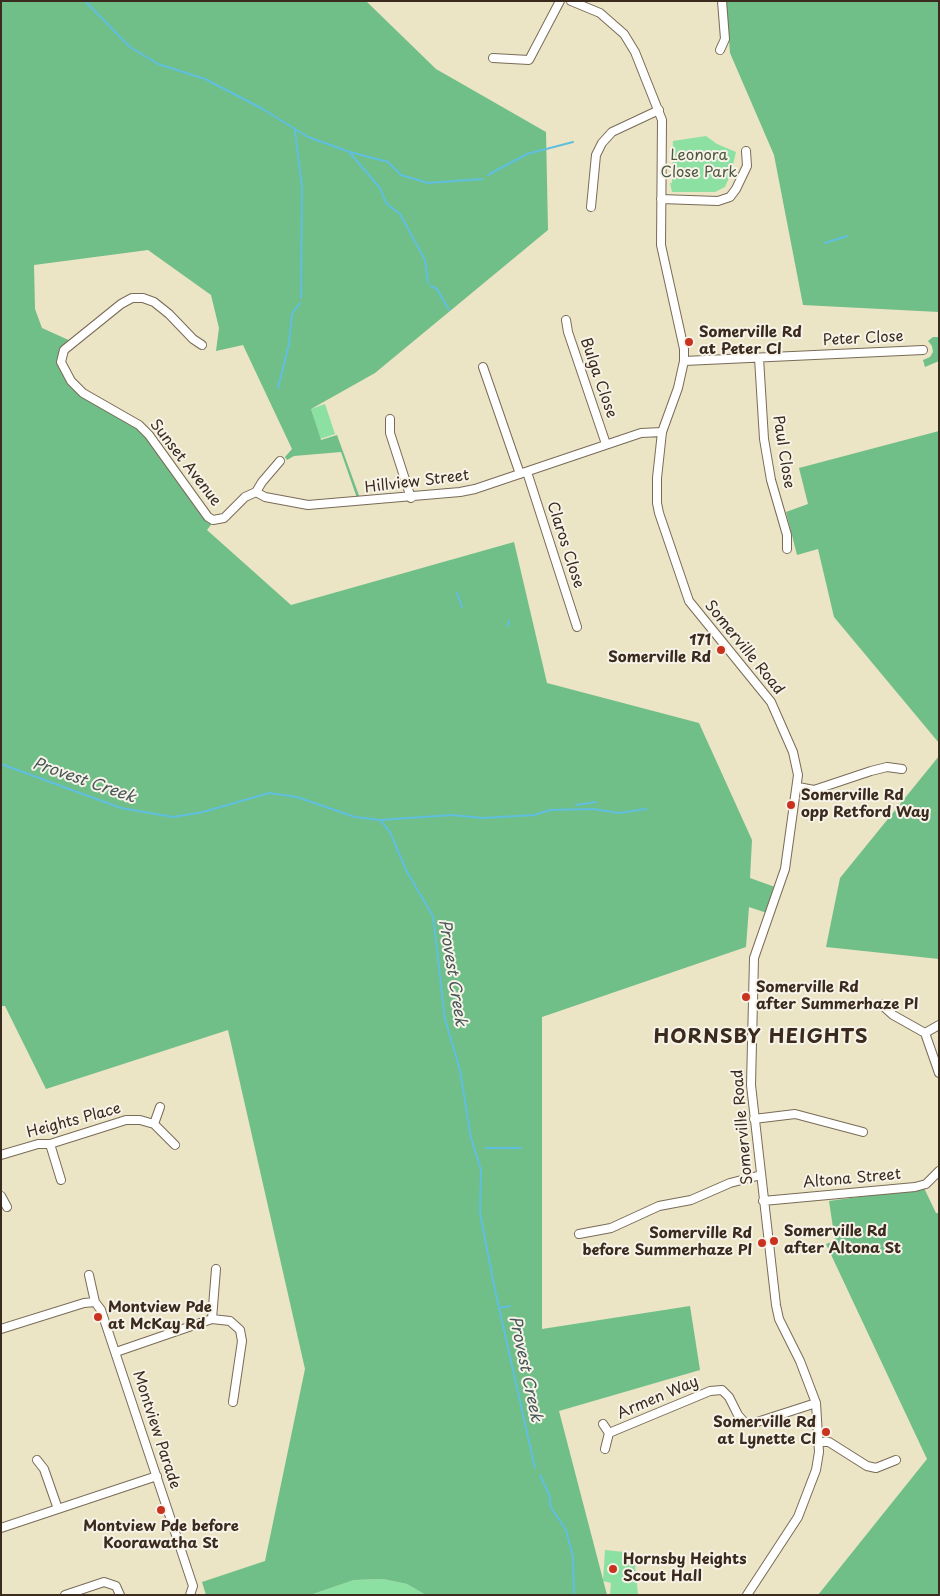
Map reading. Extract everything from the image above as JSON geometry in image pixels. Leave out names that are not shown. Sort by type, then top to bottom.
[{"type":"street","points":[[493,58],[529,60],[560,1]]},
{"type":"street","points":[[720,50],[725,39],[722,1]]},
{"type":"street","name":"Somerville Road","points":[[575,2],[600,13],[624,34],[635,52],[659,110],[664,139],[661,244],[680,329],[684,362],[678,388],[662,432],[656,478],[657,503],[684,590],[695,611],[771,702],[795,758],[798,775],[798,787],[785,869],[754,958],[751,1085],[777,1311],[803,1368],[816,1403],[820,1442],[816,1470],[798,1517],[747,1595]]},
{"type":"street","points":[[592,207],[596,155],[602,143],[612,132],[659,110]]},
{"type":"street","points":[[661,199],[718,201],[730,197],[747,166],[746,151]]},
{"type":"street","name":"Sunset Avenue","points":[[202,345],[193,339],[169,314],[154,302],[143,298],[132,298],[121,304],[72,343],[61,356],[61,362],[71,381],[89,398],[139,425],[150,435],[208,517],[213,520],[224,518],[245,498],[256,492],[280,461]]},
{"type":"street","name":"Bulga Close","points":[[566,320],[568,332],[606,444]]},
{"type":"street","name":"Peter Close","points":[[684,362],[923,350]]},
{"type":"street","name":"Paul Close","points":[[759,358],[764,438],[771,480],[787,534],[787,549]]},
{"type":"street","name":"Claros Close","points":[[483,367],[524,473],[576,626]]},
{"type":"street","points":[[390,419],[390,433],[411,498]]},
{"type":"street","name":"Hillview Street","points":[[256,492],[266,497],[308,505],[411,498],[475,489],[641,433],[662,432]]},
{"type":"street","points":[[798,787],[814,790],[887,767],[902,770]]},
{"type":"street","points":[[881,1004],[893,1015],[925,1033],[939,1074]]},
{"type":"street","points":[[925,1033],[939,1025]]},
{"type":"street","points":[[160,1107],[154,1124],[175,1145]]},
{"type":"street","points":[[754,1120],[795,1114],[863,1132]]},
{"type":"street","name":"Heights Place","points":[[1,1155],[38,1144],[50,1144],[126,1120],[140,1120],[154,1124]]},
{"type":"street","points":[[50,1144],[61,1180]]},
{"type":"street","name":"Altona Street","points":[[763,1201],[915,1187],[926,1184],[939,1172]]},
{"type":"street","points":[[579,1234],[611,1228],[659,1206],[691,1200],[746,1178],[761,1175]]},
{"type":"street","points":[[1,1196],[7,1207]]},
{"type":"street","points":[[212,1319],[216,1269]]},
{"type":"street","name":"Montview Parade","points":[[89,1275],[95,1302],[101,1310],[116,1352],[193,1586],[190,1595]]},
{"type":"street","points":[[1,1329],[84,1303],[95,1302]]},
{"type":"street","points":[[116,1352],[212,1319],[230,1321],[238,1325],[242,1341],[233,1402]]},
{"type":"street","name":"Armen Way","points":[[609,1433],[710,1391],[722,1390],[729,1397],[738,1415],[745,1423],[754,1423],[816,1403]]},
{"type":"street","name":"Armen Way","points":[[603,1424],[609,1433],[605,1449]]},
{"type":"street","points":[[820,1442],[828,1442],[867,1466],[876,1468],[896,1460]]},
{"type":"street","points":[[37,1460],[44,1469],[58,1509]]},
{"type":"street","points":[[1,1528],[157,1476]]},
{"type":"street","points":[[65,1595],[104,1582],[116,1586],[120,1595]]},
{"type":"green space","points":[[1,1],[366,1],[436,69],[546,132],[548,230],[375,373],[311,409],[321,440],[337,435],[361,501],[358,501],[341,452],[294,456],[287,460],[285,457],[292,449],[243,345],[216,351],[219,328],[211,295],[148,250],[34,265],[35,309],[42,328],[73,342],[60,359],[60,369],[63,375],[87,400],[145,432],[213,522],[207,530],[291,605],[514,542],[547,683],[699,723],[752,840],[750,878],[775,887],[767,913],[749,907],[746,947],[542,1017],[542,1329],[690,1306],[700,1370],[559,1411],[607,1595],[426,1595],[407,1584],[383,1579],[354,1580],[310,1595],[206,1595],[202,1582],[265,1561],[305,1369],[228,1030],[46,1089],[5,1006],[1,1006]]},
{"type":"green space","points":[[726,1],[939,1],[939,312],[803,305],[774,155],[730,53]]},
{"type":"green space","name":"Leonora Close Park","points":[[706,136],[717,144],[736,152],[731,173],[725,187],[715,192],[672,192],[670,183],[672,183],[673,141]]},
{"type":"green space","points":[[933,337],[939,337],[939,361],[925,367],[923,360],[930,357],[933,352],[932,346],[928,341]]},
{"type":"green space","points":[[325,404],[335,434],[320,439],[311,409]]},
{"type":"green space","points":[[939,431],[939,743],[834,617],[818,549],[797,555],[786,512],[808,504],[799,468]]},
{"type":"green space","points":[[939,756],[939,959],[826,947],[840,878]]},
{"type":"green space","points":[[924,1188],[936,1213],[939,1213],[939,1595],[818,1595],[927,1459],[826,1244],[835,1241],[829,1201]]},
{"type":"green space","points":[[605,1550],[634,1553],[638,1595],[610,1595],[611,1583],[603,1581]]},
{"type":"green space","points":[[383,1579],[407,1584],[426,1595],[310,1595],[354,1580]]},
{"type":"waterway","points":[[85,1],[130,47],[158,64],[205,79],[261,108],[308,137],[350,152],[388,162],[401,175],[428,183],[482,179]]},
{"type":"waterway","points":[[295,131],[302,187],[301,298]]},
{"type":"waterway","points":[[488,175],[527,154],[573,142]]},
{"type":"waterway","points":[[350,153],[380,188],[386,203],[400,214],[425,260],[428,283]]},
{"type":"waterway","points":[[825,243],[847,236]]},
{"type":"waterway","points":[[431,286],[437,289],[449,310]]},
{"type":"waterway","points":[[278,388],[289,344],[292,314],[300,303]]},
{"type":"waterway","points":[[457,593],[462,607]]},
{"type":"waterway","points":[[508,626],[509,621]]},
{"type":"waterway","name":"Provest Creek","points":[[1,764],[121,808],[173,817],[203,812],[269,793],[297,797],[355,817],[380,820],[390,832],[407,872],[433,916],[445,1019],[460,1070],[471,1138],[481,1170],[480,1213],[495,1290],[535,1468]]},
{"type":"waterway","points":[[576,805],[596,802]]},
{"type":"waterway","points":[[380,820],[452,815],[483,818],[534,815],[550,810],[593,809],[619,813],[646,809]]},
{"type":"waterway","points":[[486,1148],[521,1148]]},
{"type":"waterway","points":[[499,1308],[510,1306]]},
{"type":"waterway","points":[[522,1366],[529,1366]]},
{"type":"waterway","name":"Provest Creek","points":[[540,1475],[550,1497],[550,1506],[566,1530],[573,1557],[574,1595]]},
{"type":"place","name":"Somerville Rd at Peter Cl","points":[[689,342]]},
{"type":"place","name":"171 Somerville Rd","points":[[721,650]]},
{"type":"place","name":"Somerville Rd opp Retford Way","points":[[791,805]]},
{"type":"place","name":"Somerville Rd after Summerhaze Pl","points":[[746,997]]},
{"type":"place","name":"Somerville Rd after Altona St","points":[[774,1241]]},
{"type":"place","name":"Somerville Rd before Summerhaze Pl","points":[[762,1243]]},
{"type":"place","name":"Montview Pde at McKay Rd","points":[[98,1317]]},
{"type":"place","name":"Somerville Rd at Lynette Cl","points":[[826,1432]]},
{"type":"place","name":"Montview Pde before Koorawatha St","points":[[161,1510]]},
{"type":"place","name":"Hornsby Heights Scout Hall","points":[[613,1569]]},
{"type":"district","name":"HORNSBY HEIGHTS","points":[[761,1037]]}]
